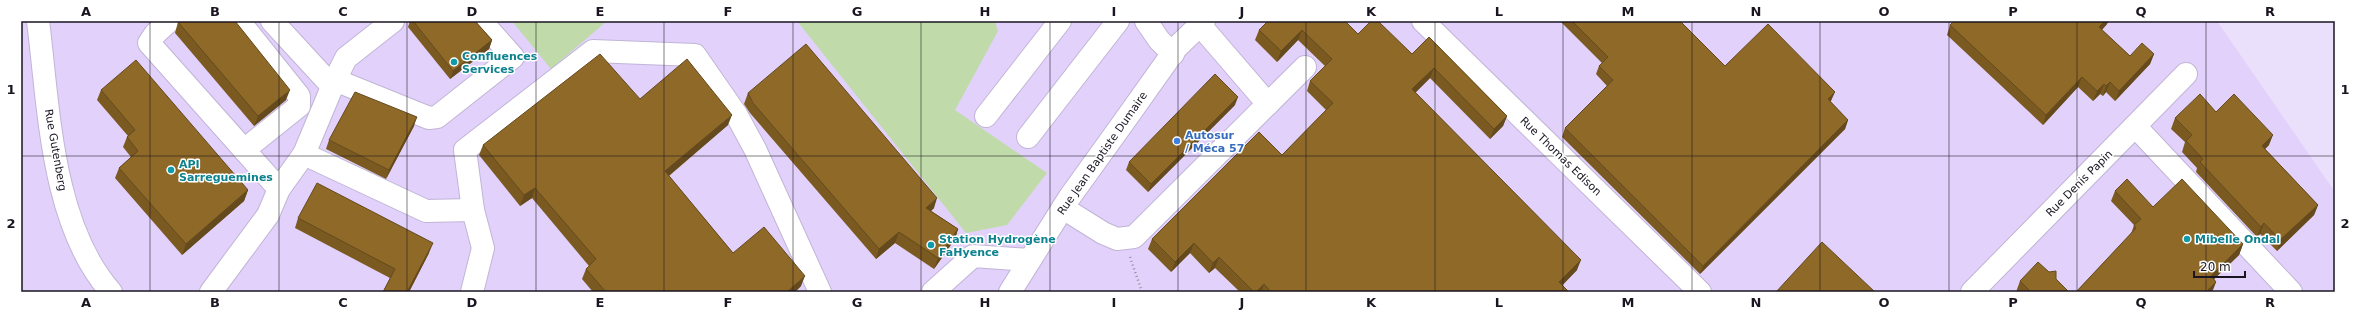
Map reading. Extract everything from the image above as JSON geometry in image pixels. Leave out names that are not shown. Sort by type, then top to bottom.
[{"type":"street","name":"Rue Gutenberg","points":[[38,21],[55,156],[62,189],[72,223],[85,253],[102,282],[111,292]]},
{"type":"street","points":[[169,21],[148,43],[279,189]]},
{"type":"street","points":[[239,21],[299,96],[299,106],[244,150]]},
{"type":"street","points":[[272,21],[333,83],[429,118],[438,117],[513,57],[481,21]]},
{"type":"street","points":[[211,292],[268,215],[279,189],[304,154],[333,83],[346,58],[393,21]]},
{"type":"street","points":[[986,116],[1060,21]]},
{"type":"street","points":[[1028,137],[1118,21]]},
{"type":"street","points":[[1146,21],[1159,40],[1173,54]]},
{"type":"street","name":"Rue Thomas Edison","points":[[1423,21],[1700,292]]},
{"type":"street","points":[[1202,23],[1268,104]]},
{"type":"street","name":"Rue Jean Baptiste Dumaire","points":[[1010,292],[1063,208],[1173,54],[1202,23]]},
{"type":"street","points":[[472,292],[483,248],[473,210],[465,150],[593,51],[695,55],[740,120],[820,292]]},
{"type":"street","points":[[1063,208],[1103,233],[1117,238],[1134,236],[1305,67]]},
{"type":"street","name":"Rue Denis Papin","points":[[1972,292],[2186,74]]},
{"type":"street","points":[[2135,126],[2291,292]]},
{"type":"street","points":[[304,154],[426,211],[473,210]]},
{"type":"street","points":[[943,287],[973,256],[1030,260]]},
{"type":"path","points":[[1117,238],[1131,257],[1142,292]]},
{"type":"shaded area","points":[[21,21],[2217,21],[2335,192],[2335,292],[21,292]]},
{"type":"green space","points":[[512,21],[607,21],[551,69]]},
{"type":"green space","points":[[797,21],[995,21],[998,31],[955,110],[1047,173],[1007,225],[966,233]]},
{"type":"building","points":[[235,21],[290,90],[258,116],[178,22]]},
{"type":"building","name":"Confluences Services","points":[[413,21],[475,21],[492,40],[453,71]]},
{"type":"building","points":[[1268,21],[1345,21],[1358,34],[1371,21],[1378,21],[1412,54],[1429,37],[1507,116],[1494,129],[1434,68],[1412,89],[1581,260],[1559,282],[1569,292],[1271,292],[1264,284],[1256,292],[1254,292],[1219,257],[1213,263],[1194,243],[1175,262],[1152,239],[1259,132],[1282,155],[1333,103],[1310,81],[1332,59],[1302,30],[1281,51],[1259,30]]},
{"type":"building","points":[[1572,21],[1680,21],[1725,66],[1768,24],[1835,92],[1828,99],[1848,120],[1703,266],[1565,128],[1613,80],[1599,66],[1608,57]]},
{"type":"building","points":[[1954,21],[2105,21],[2099,27],[2130,56],[2142,43],[2154,54],[2119,91],[2110,82],[2106,86],[2104,84],[2097,91],[2082,77],[2046,115],[1950,25]]},
{"type":"building","points":[[806,44],[937,198],[926,208],[958,229],[938,258],[899,232],[879,249],[753,103],[748,93]]},
{"type":"building","points":[[600,54],[640,99],[687,59],[732,115],[665,171],[733,253],[764,227],[805,276],[787,292],[606,292],[586,269],[596,259],[535,188],[524,195],[483,145]]},
{"type":"building","name":"API Sarreguemines","points":[[136,60],[248,190],[186,244],[119,168],[138,151],[127,137],[135,130],[101,90]]},
{"type":"building","name":"Autosur / Méca 57","points":[[1215,74],[1238,97],[1151,184],[1129,162]]},
{"type":"building","points":[[355,92],[417,117],[389,170],[329,140]]},
{"type":"building","points":[[2200,94],[2216,112],[2234,94],[2273,135],[2262,146],[2318,205],[2280,240],[2264,223],[2261,227],[2200,162],[2203,159],[2186,141],[2192,135],[2175,118]]},
{"type":"building","name":"Mibelle Ondal","points":[[2127,179],[2153,207],[2182,179],[2243,244],[2211,276],[2216,282],[2206,292],[2076,292],[2136,228],[2134,225],[2141,219],[2115,191]]},
{"type":"building","points":[[317,183],[433,243],[407,292],[383,292],[395,269],[298,218]]},
{"type":"building","points":[[1822,242],[1875,292],[1776,292]]},
{"type":"building","points":[[2038,262],[2049,272],[2056,271],[2056,279],[2069,292],[2031,292],[2020,281]]},
{"type":"place","name":"Confluences Services","points":[[454,62]]},
{"type":"place","name":"Autosur / Méca 57","points":[[1177,141]]},
{"type":"place","name":"API Sarreguemines","points":[[171,170]]},
{"type":"place","name":"Mibelle Ondal","points":[[2187,239]]},
{"type":"place","name":"Station Hydrogène FaHyence","points":[[931,245]]}]
